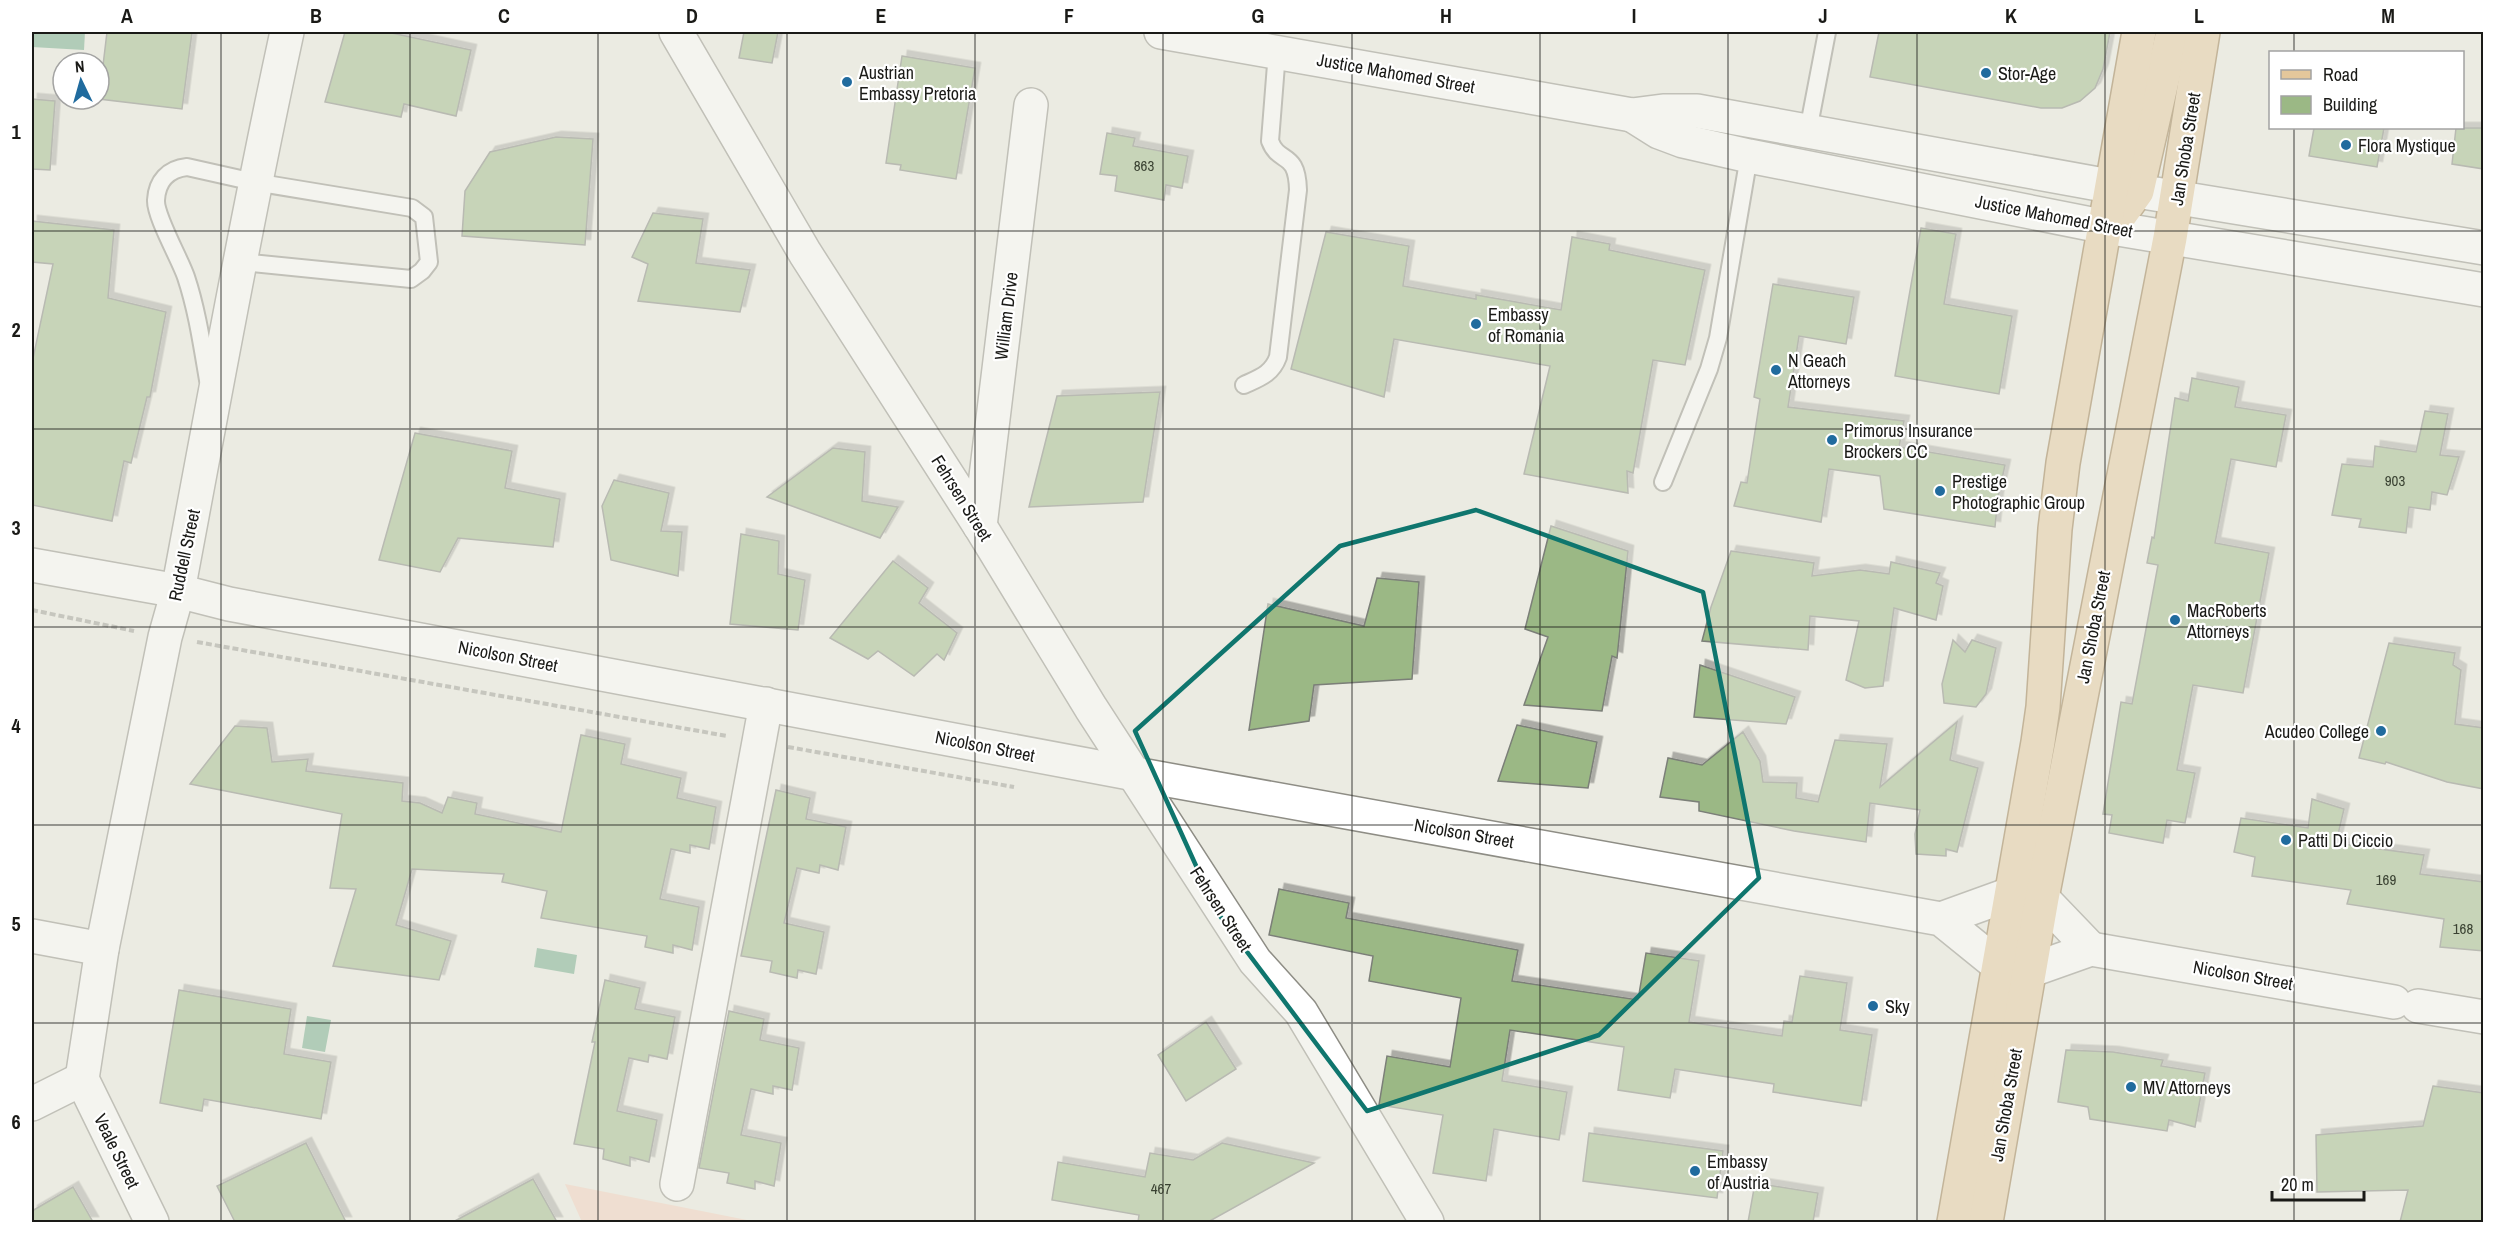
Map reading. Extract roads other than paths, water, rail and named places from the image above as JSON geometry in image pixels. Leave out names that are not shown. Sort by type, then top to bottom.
[{"type":"main road","name":"Jan Shoba Street","points":[[2028,895],[2055,530],[2063,463],[2106,227],[2125,189],[2139,32]]},
{"type":"main road","points":[[2125,189],[2172,32]]},
{"type":"main road","name":"Jan Shoba Street","points":[[1954,1222],[2014,969],[2170,238],[2203,32]]},
{"type":"main road","name":"Jan Shoba Street","points":[[1986,1222],[2014,969]]},
{"type":"street","name":"Ruddell Street","points":[[82,1079],[102,949],[165,637],[177,591],[241,262],[254,182],[286,32]]},
{"type":"street","name":"Fehrsen Street","points":[[676,32],[805,253],[980,526],[1091,708],[1255,961],[1301,1012],[1427,1222]]},
{"type":"street","name":"Justice Mahomed Street","points":[[1161,32],[1632,115],[1663,111],[1696,111],[2125,189],[2484,248]]},
{"type":"street","name":"William Drive","points":[[980,526],[1031,105]]},
{"type":"street","name":"Justice Mahomed Street","points":[[1632,115],[1659,132],[1683,141],[1749,156],[2106,227],[2484,290]]},
{"type":"street","name":"Nicolson Street","points":[[32,565],[1135,774],[1941,919],[2014,969],[2091,949],[2484,1017]]},
{"type":"street","points":[[677,1184],[766,704]]},
{"type":"street","points":[[1941,919],[2028,895],[2091,949]]},
{"type":"street","points":[[32,936],[102,949]]},
{"type":"street","name":"Fehrsen Street","points":[[1255,961],[1271,1001],[1293,1043],[1403,1222]]},
{"type":"street","points":[[32,1104],[82,1079]]},
{"type":"street","name":"Veale Street","points":[[82,1079],[152,1222]]},
{"type":"lane","points":[[1808,131],[1827,32]]},
{"type":"lane","points":[[1244,385],[1268,374],[1275,367],[1278,357],[1298,190],[1298,173],[1291,161],[1272,147],[1270,141],[1277,52]]},
{"type":"lane","points":[[1663,482],[1709,369],[1718,338],[1749,156]]},
{"type":"lane","points":[[212,410],[194,303],[186,274],[156,204],[157,192],[168,172],[175,168],[187,167],[254,182],[412,208],[424,217],[429,262],[422,272],[411,279],[241,262]]},
{"type":"place","name":"Stor-Age","points":[[1986,73]]},
{"type":"place","name":"Austrian Embassy Pretoria","points":[[847,82]]},
{"type":"place","name":"Flora Mystique","points":[[2346,145]]},
{"type":"place","name":"Embassy of Romania","points":[[1476,324]]},
{"type":"place","name":"N Geach Attorneys","points":[[1776,370]]},
{"type":"place","name":"Primorus Insurance Brockers CC","points":[[1832,440]]},
{"type":"place","name":"Prestige Photographic Group","points":[[1940,491]]},
{"type":"place","name":"MacRoberts Attorneys","points":[[2175,620]]},
{"type":"place","name":"Acudeo College","points":[[2381,731]]},
{"type":"place","name":"Patti Di Ciccio","points":[[2286,840]]},
{"type":"place","name":"Sky","points":[[1873,1006]]},
{"type":"place","name":"MV Attorneys","points":[[2131,1087]]},
{"type":"place","name":"Embassy of Austria","points":[[1695,1171]]}]
